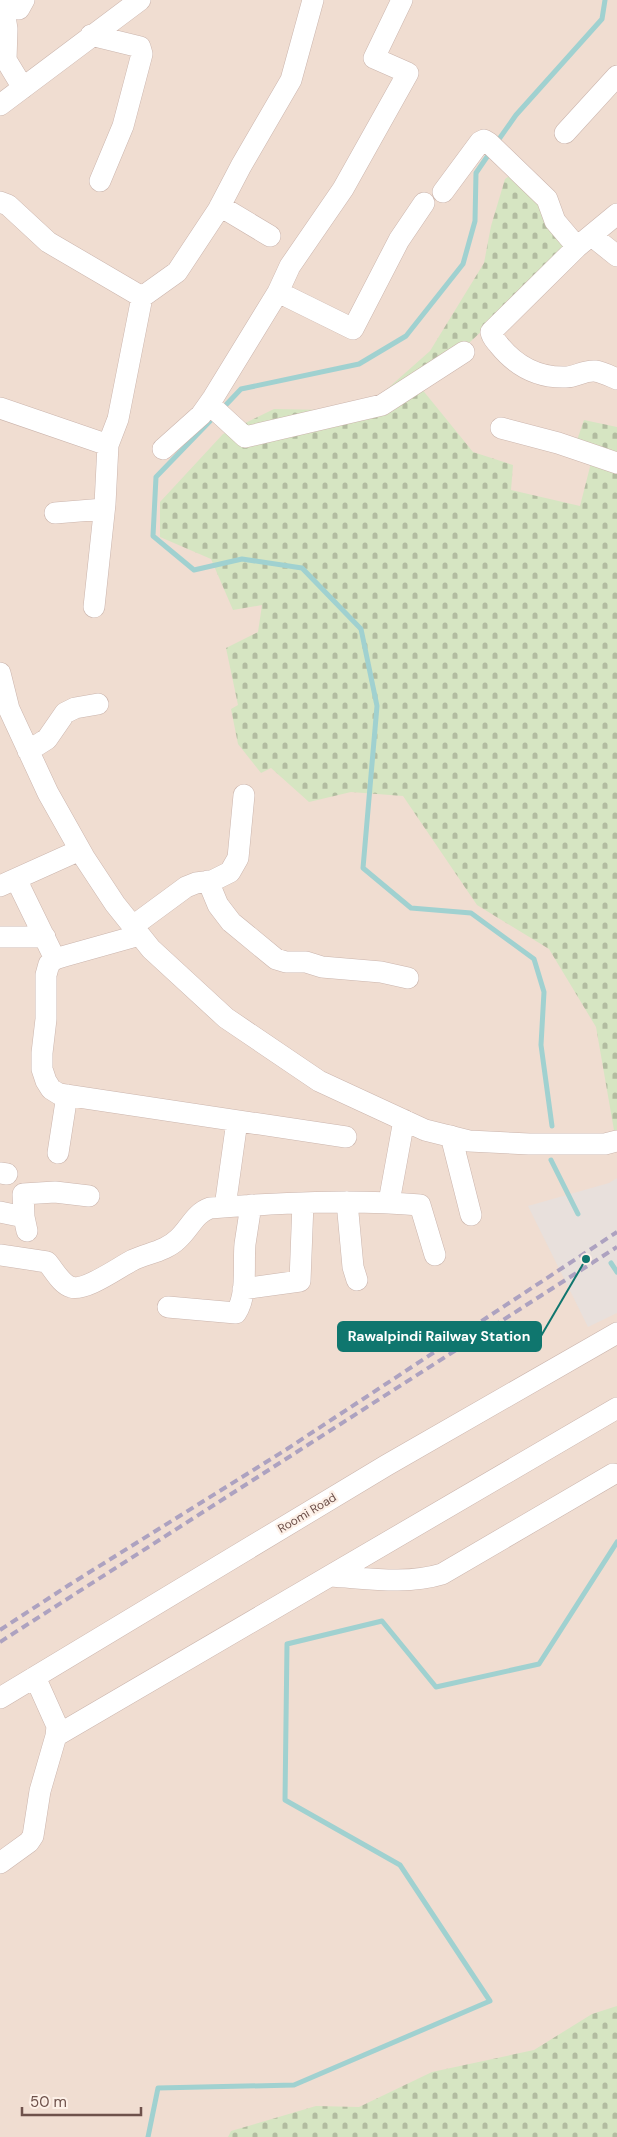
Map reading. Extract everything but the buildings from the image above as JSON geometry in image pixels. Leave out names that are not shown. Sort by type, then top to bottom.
[{"type":"street","points":[[0,105],[140,0]]},
{"type":"street","points":[[94,608],[108,446],[118,419],[142,297],[177,272],[220,206],[291,80],[313,0]]},
{"type":"street","points":[[163,449],[201,415],[209,404],[278,292],[290,266],[343,188],[408,73],[374,58],[402,0]]},
{"type":"street","points":[[14,4],[3,4],[7,29],[6,60],[23,88]]},
{"type":"street","points":[[91,35],[140,47],[142,54],[123,126],[100,180]]},
{"type":"street","points":[[565,133],[617,76]]},
{"type":"street","points":[[443,192],[480,142],[484,140],[490,143],[547,199],[555,221],[584,242],[617,256]]},
{"type":"street","points":[[0,202],[8,205],[48,242],[142,297]]},
{"type":"street","points":[[278,292],[353,329],[399,240],[424,203]]},
{"type":"street","points":[[220,206],[270,236]]},
{"type":"street","points":[[617,214],[584,242],[491,332],[492,336],[517,364],[531,372],[564,377],[577,376],[585,371],[597,371],[617,379]]},
{"type":"street","points":[[209,404],[244,437],[382,405],[464,352]]},
{"type":"street","points":[[0,408],[108,446]]},
{"type":"street","points":[[501,428],[558,443],[617,463]]},
{"type":"street","points":[[54,513],[104,509]]},
{"type":"street","points":[[0,673],[9,709],[48,793],[80,850],[115,904],[151,949],[226,1018],[319,1081],[425,1130],[469,1141],[528,1144],[605,1144],[617,1141]]},
{"type":"street","points":[[28,751],[47,739],[65,713],[75,708],[98,704]]},
{"type":"street","points":[[244,795],[238,858],[230,872],[223,877],[186,887],[136,931],[55,959],[49,964],[46,975],[46,1019],[42,1069],[51,1089],[59,1094],[346,1137]]},
{"type":"street","points":[[55,959],[45,937],[8,882],[80,850]]},
{"type":"street","points":[[208,882],[218,905],[231,922],[276,959],[286,962],[306,962],[322,966],[381,972],[408,978]]},
{"type":"street","points":[[0,937],[45,937]]},
{"type":"street","points":[[58,1153],[67,1095]]},
{"type":"street","points":[[389,1202],[404,1120]]},
{"type":"street","points":[[225,1207],[237,1121]]},
{"type":"street","points":[[451,1136],[470,1215]]},
{"type":"street","points":[[0,1212],[25,1224],[23,1194],[55,1192],[89,1196]]},
{"type":"street","points":[[347,1202],[356,1280]]},
{"type":"street","points":[[0,1254],[47,1262],[65,1285],[73,1288],[91,1283],[134,1259],[156,1252],[177,1240],[201,1211],[251,1205],[389,1202],[420,1205],[434,1255]]},
{"type":"street","points":[[243,1290],[300,1281],[303,1203]]},
{"type":"street","points":[[168,1307],[236,1313],[240,1307],[243,1290],[245,1245],[251,1205]]},
{"type":"street","name":"Roomi Road","points":[[0,1698],[387,1465],[617,1333]]},
{"type":"street","points":[[56,1736],[617,1408]]},
{"type":"street","points":[[330,1576],[399,1580],[426,1579],[442,1574],[613,1474]]},
{"type":"street","points":[[0,1863],[29,1842],[33,1836],[40,1791],[56,1736],[57,1726],[34,1677]]},
{"type":"shaded area","points":[[0,0],[617,0],[617,2137],[0,2137]]},
{"type":"shaded area","points":[[617,1178],[617,1313],[588,1327],[528,1206],[609,1183]]},
{"type":"green space","points":[[521,168],[571,241],[485,328],[421,388],[473,452],[513,465],[511,490],[580,506],[592,459],[576,443],[584,420],[617,427],[617,1136],[615,1136],[596,1027],[549,949],[477,905],[403,796],[351,792],[309,802],[271,768],[261,773],[238,744],[231,709],[238,705],[226,648],[258,632],[262,605],[233,610],[211,559],[160,537],[160,502],[223,434],[274,409],[328,410],[378,397],[430,351],[484,263],[491,226],[505,179]]},
{"type":"green space","points":[[617,2006],[617,2137],[228,2137],[231,2131],[316,2106],[359,2107],[432,2072],[534,2050],[592,2014]]},
{"type":"waterway","points":[[497,142],[516,115],[602,19],[605,0]]},
{"type":"waterway","points":[[222,409],[241,389],[359,364],[406,336],[463,264],[475,221],[476,173],[491,151]]},
{"type":"waterway","points":[[214,417],[156,477],[153,536],[194,570],[242,559],[302,568],[361,629],[377,706],[363,868],[411,908],[471,913],[534,959],[544,992],[541,1045],[552,1126]]},
{"type":"waterway","points":[[551,1160],[578,1214]]},
{"type":"waterway","points":[[611,1263],[617,1272]]},
{"type":"waterway","points":[[148,2137],[158,2088],[294,2085],[490,2001],[400,1865],[285,1800],[287,1644],[382,1621],[436,1687],[539,1664],[617,1542]]},
{"type":"railway","points":[[0,1630],[287,1449],[617,1232]]},
{"type":"railway","points":[[0,1642],[617,1247]]},
{"type":"place","name":"Rawalpindi Railway Station","points":[[586,1259]]}]
